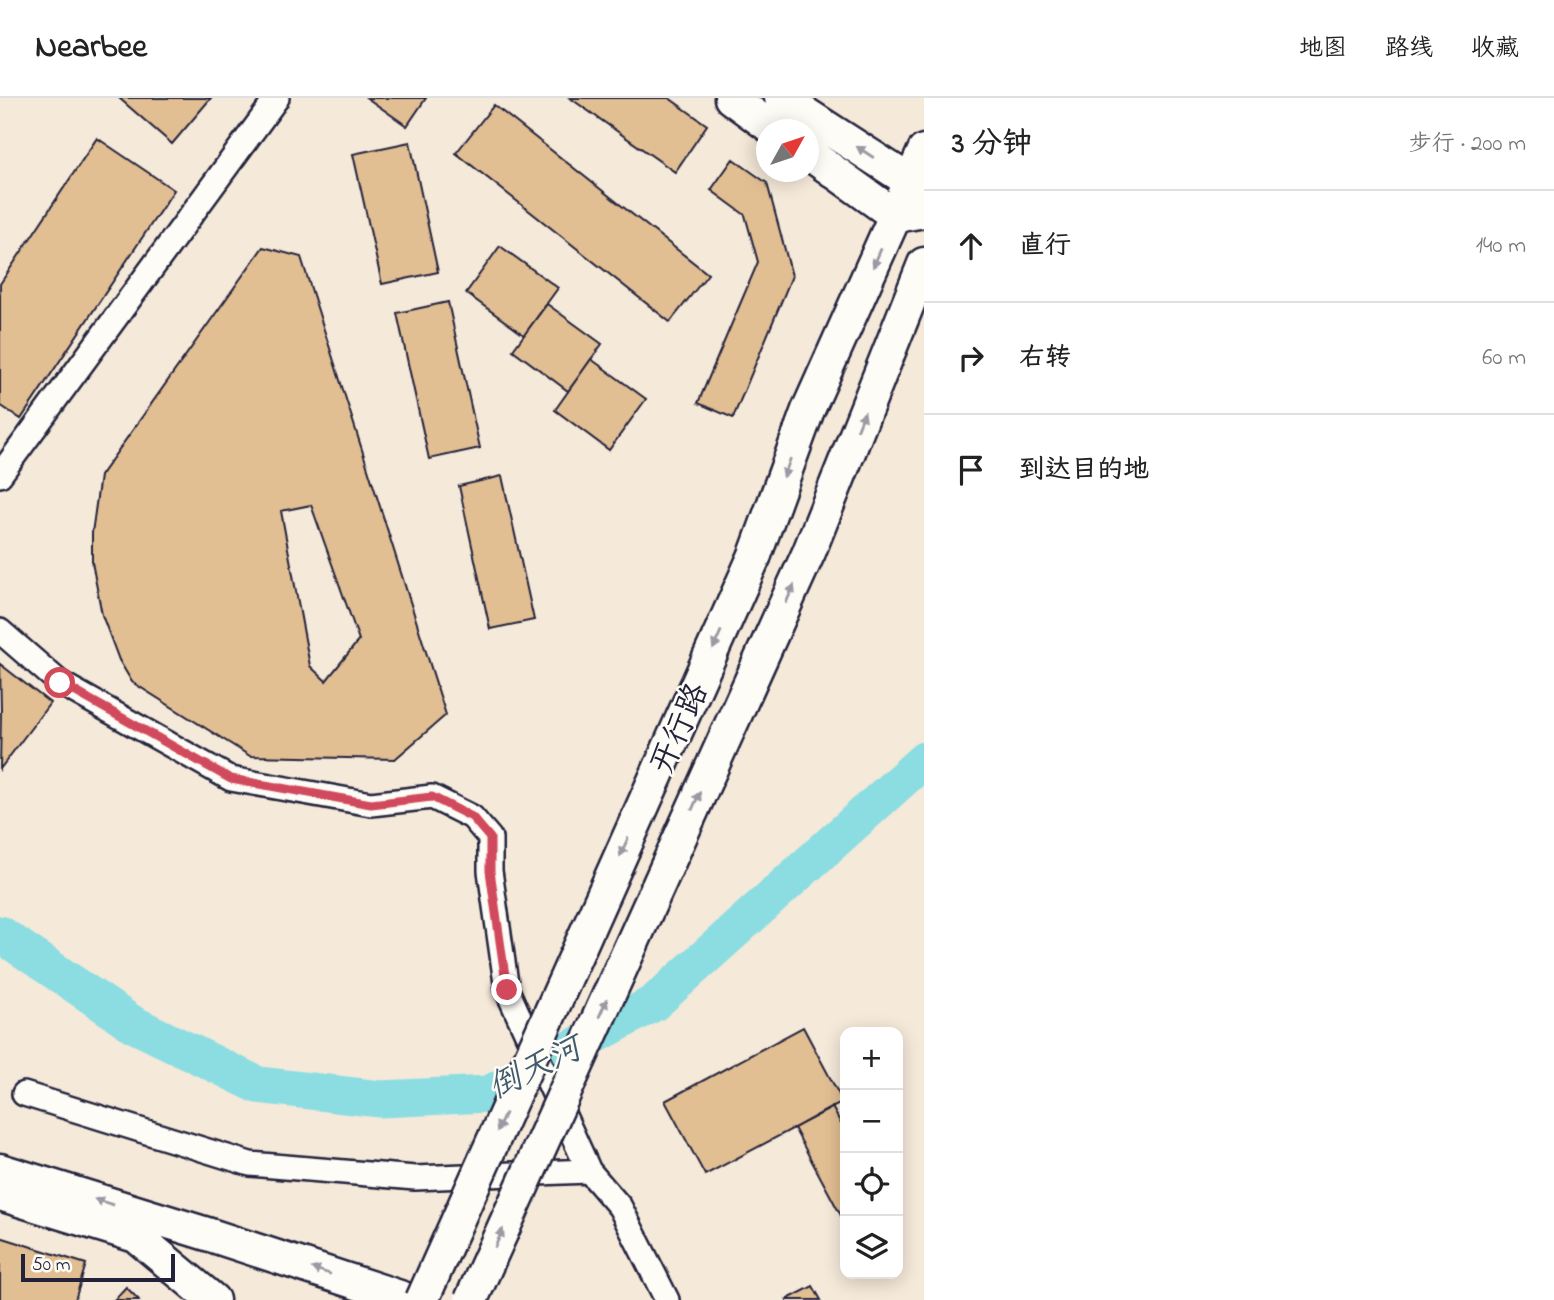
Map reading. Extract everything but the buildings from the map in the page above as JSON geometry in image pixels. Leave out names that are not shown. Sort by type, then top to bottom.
[{"type":"main road","points":[[731,98],[760,119]]},
{"type":"main road","points":[[781,98],[918,181]]},
{"type":"main road","name":"开行路","points":[[422,1300],[755,555],[808,410],[910,214],[924,151]]},
{"type":"main road","points":[[819,160],[910,214]]},
{"type":"main road","name":"开行路","points":[[471,1300],[809,552],[924,264]]},
{"type":"main road","points":[[0,1170],[409,1300]]},
{"type":"main road","points":[[0,1194],[136,1236],[213,1300]]},
{"type":"street","points":[[0,475],[276,98]]},
{"type":"street","points":[[0,631],[60,683],[231,779],[371,804],[432,797],[472,817],[490,838],[490,871],[507,990],[589,1171],[620,1207],[667,1300]]},
{"type":"street","points":[[24,1094],[250,1164],[415,1178],[589,1171]]},
{"type":"waterway","name":"倒天河","points":[[0,934],[133,1024],[258,1085],[380,1099],[489,1094],[654,1003],[924,760]]},
{"type":"route","points":[[60,683],[231,779],[371,804],[432,797],[472,817],[490,838],[490,871],[507,990]]}]
